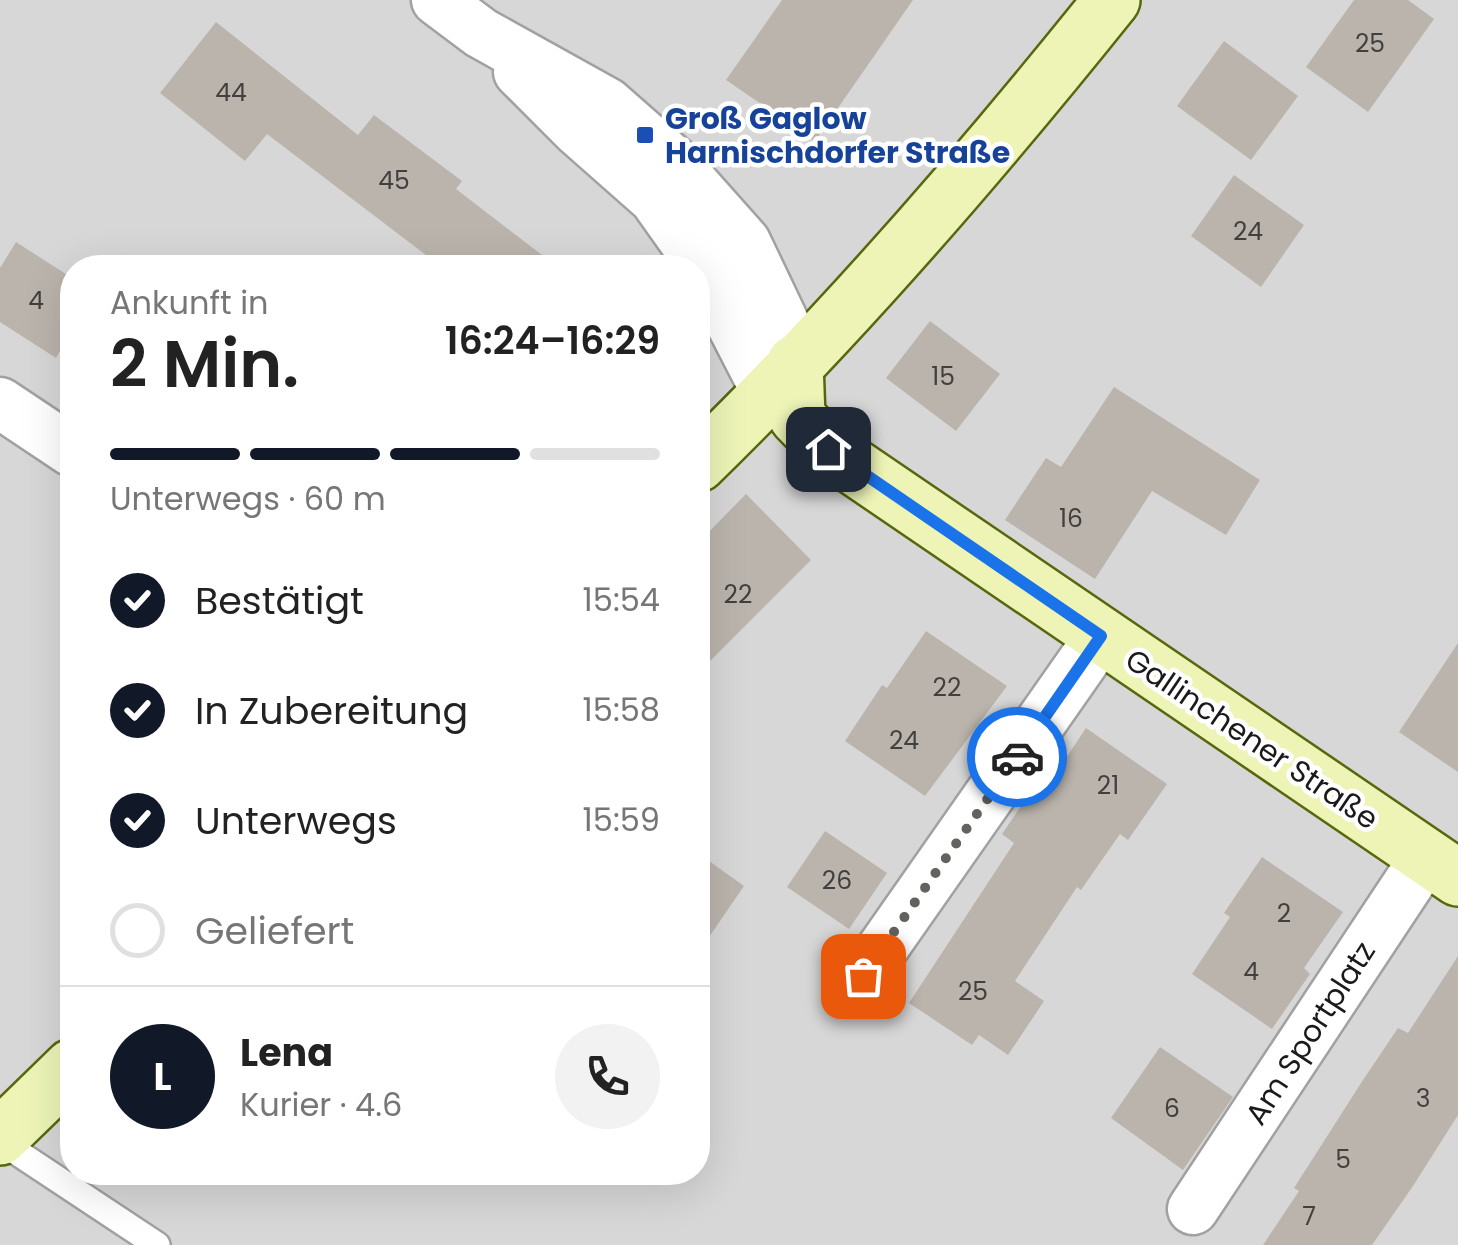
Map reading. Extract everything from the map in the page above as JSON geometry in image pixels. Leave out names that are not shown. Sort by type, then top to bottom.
[{"type":"street","points":[[436,0],[481,32],[578,132],[655,199],[695,255]]},
{"type":"street","points":[[710,456],[791,399],[1112,0]]},
{"type":"street","points":[[710,278],[791,399]]},
{"type":"street","name":"Gallinchener Straße","points":[[791,399],[828,449],[1442,868]]},
{"type":"street","points":[[0,403],[60,443]]},
{"type":"street","points":[[863,976],[1101,636]]},
{"type":"street","name":"Am Sportplatz","points":[[1193,1209],[1442,868]]},
{"type":"street","points":[[0,1139],[60,1079]]},
{"type":"lane","points":[[0,1139],[60,1178]]},
{"type":"lane","points":[[70,1185],[158,1245]]},
{"type":"shaded area","points":[[0,0],[1458,0],[1458,1245],[0,1245]]},
{"type":"building","points":[[782,0],[913,0],[815,141],[726,80]]},
{"type":"building","points":[[1354,0],[1408,0],[1434,19],[1368,112],[1306,67]]},
{"type":"building","points":[[216,22],[358,135],[374,115],[462,181],[456,189],[542,255],[426,255],[267,134],[245,161],[160,93]]},
{"type":"building","points":[[1224,41],[1298,96],[1251,160],[1177,106]]},
{"type":"building","points":[[1234,175],[1304,225],[1261,287],[1191,236]]},
{"type":"building","points":[[16,242],[60,270],[60,351],[56,358],[0,322],[0,268]]},
{"type":"building","points":[[930,321],[1000,374],[956,431],[886,378]]},
{"type":"building","points":[[1114,387],[1260,480],[1226,535],[1152,491],[1095,579],[1005,520],[1046,458],[1061,467]]},
{"type":"building","points":[[746,494],[811,560],[710,661],[710,531]]},
{"type":"building","points":[[926,631],[1007,686],[925,796],[845,741],[882,685],[887,688]]},
{"type":"building","points":[[1458,643],[1458,772],[1399,732]]},
{"type":"building","points":[[1086,728],[1167,784],[1128,840],[1120,834],[1081,890],[1077,887],[1015,981],[1044,1001],[1008,1055],[979,1035],[972,1045],[909,1003],[1014,843],[1002,834],[1040,778],[1048,785]]},
{"type":"building","points":[[825,831],[887,873],[849,929],[787,887]]},
{"type":"building","points":[[1262,857],[1343,912],[1304,968],[1310,974],[1272,1029],[1192,974],[1230,917],[1224,913]]},
{"type":"building","points":[[710,862],[744,886],[710,936]]},
{"type":"building","points":[[1458,956],[1458,1115],[1413,1186],[1372,1245],[1263,1245],[1299,1191],[1294,1188],[1398,1028],[1408,1033]]},
{"type":"building","points":[[1160,1047],[1233,1097],[1183,1170],[1111,1118]]},
{"type":"way so far","points":[[863,976],[1017,757]]},
{"type":"place","name":"Groß Gaglow Harnischdorfer Straße","points":[[645,135]]},
{"type":"route","points":[[828,449],[1101,636],[1017,757]]}]
